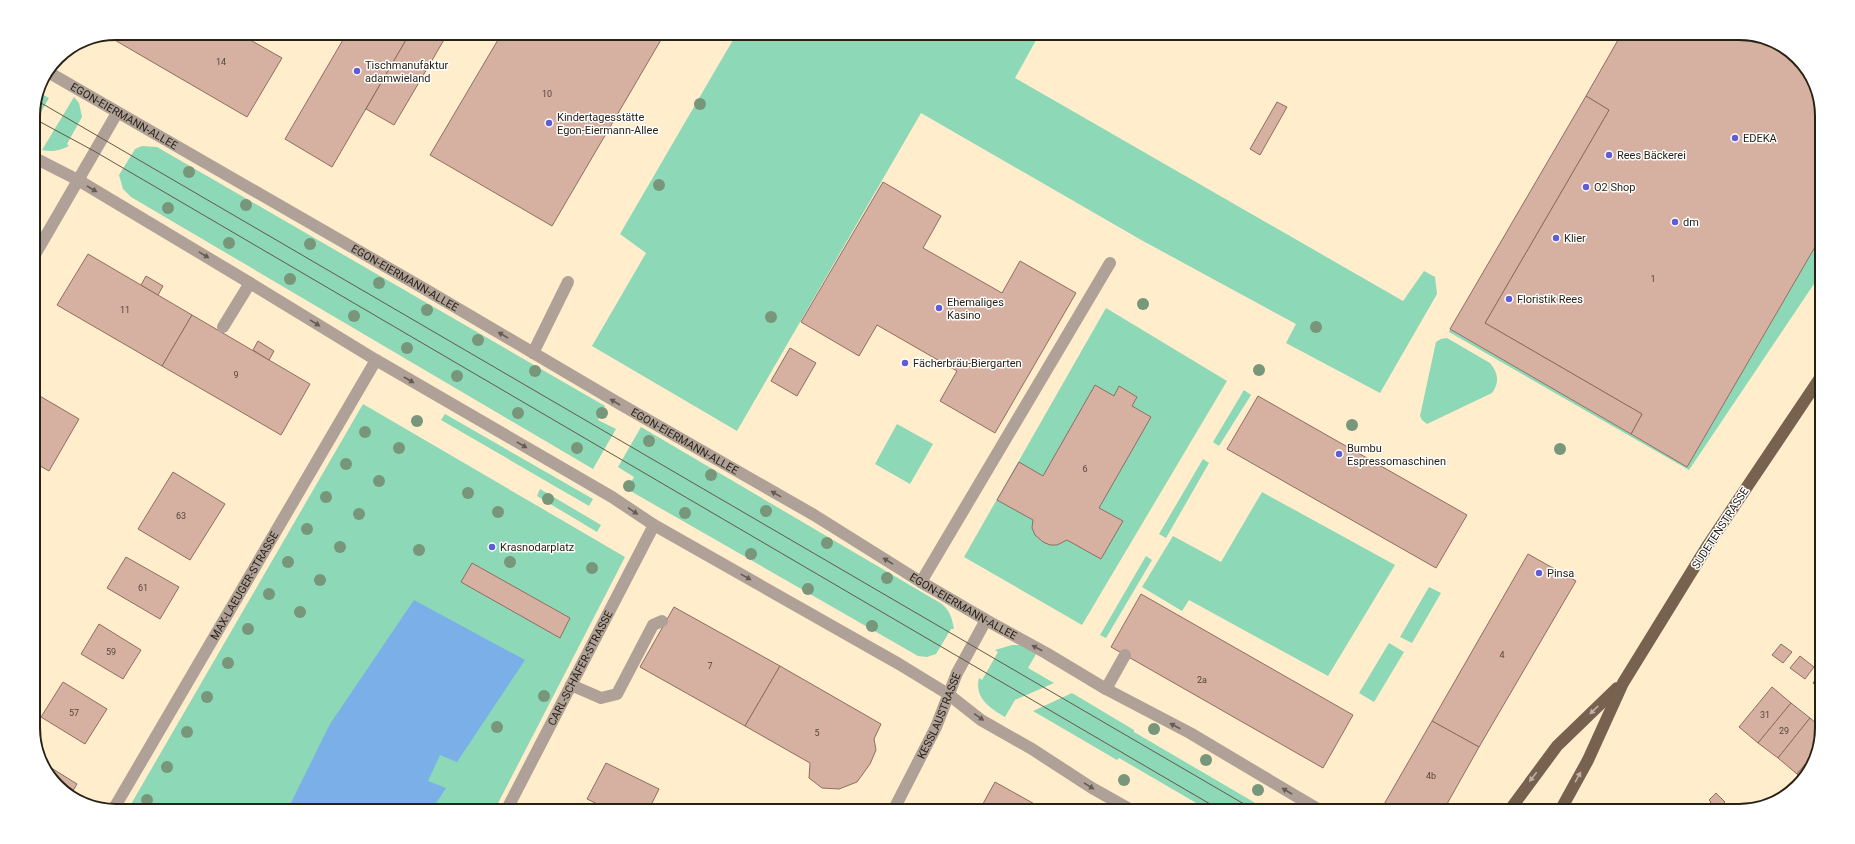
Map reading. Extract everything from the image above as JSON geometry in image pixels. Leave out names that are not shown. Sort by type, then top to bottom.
[{"type":"main road","name":"SUDETENSTRASSE","points":[[1564,804],[1588,760],[1622,683],[1708,545],[1815,385]]},
{"type":"main road","name":"SUDETENSTRASSE","points":[[1514,804],[1557,746],[1622,683]]},
{"type":"street","name":"EGON-EIERMANN-ALLEE","points":[[52,75],[814,515],[921,582],[986,620],[1052,656],[1106,689],[1190,733],[1309,804]]},
{"type":"street","points":[[40,246],[117,113]]},
{"type":"street","points":[[40,161],[78,180],[250,282],[376,360],[612,497],[654,525],[900,664],[948,694],[981,720],[1032,749],[1092,788],[1121,804]]},
{"type":"street","points":[[921,582],[1110,263]]},
{"type":"street","points":[[223,327],[250,282]]},
{"type":"street","points":[[533,353],[568,282]]},
{"type":"street","name":"MAX-LAEUGER-STRASSE","points":[[116,804],[376,360]]},
{"type":"street","name":"CARL-SCHÄFER-STRASSE","points":[[510,804],[654,525]]},
{"type":"street","name":"KESSLAUSTRASSE","points":[[898,804],[936,727],[957,673],[986,620]]},
{"type":"street","points":[[572,685],[601,698],[616,694],[653,625],[662,621]]},
{"type":"street","points":[[1106,689],[1125,655]]},
{"type":"green space","points":[[733,40],[1036,40],[1015,78],[1403,301],[1424,271],[1435,277],[1437,294],[1380,393],[1286,343],[1296,324],[1143,241],[921,113],[737,431],[592,346],[646,253],[620,234]]},
{"type":"green space","points":[[44,95],[49,98],[40,114]]},
{"type":"green space","points":[[74,97],[79,103],[82,117],[67,144],[69,146],[56,151],[42,150]]},
{"type":"green space","points":[[142,146],[157,147],[605,406],[598,420],[616,429],[593,469],[131,197],[123,189],[119,175],[135,149]]},
{"type":"green space","points":[[1815,247],[1815,282],[1689,470],[1449,332],[1450,329],[1687,467]]},
{"type":"green space","points":[[1106,308],[1227,381],[1082,625],[964,557]]},
{"type":"green space","points":[[1447,338],[1490,363],[1495,370],[1497,381],[1495,389],[1492,393],[1427,424],[1420,416],[1436,342]]},
{"type":"green space","points":[[1244,390],[1251,395],[1219,446],[1213,442]]},
{"type":"green space","points":[[363,404],[625,557],[498,804],[131,804]]},
{"type":"green space","points":[[445,414],[593,499],[589,506],[441,420]]},
{"type":"green space","points":[[897,424],[933,444],[910,484],[875,464]]},
{"type":"green space","points":[[641,427],[942,604],[950,615],[954,629],[951,629],[936,654],[927,657],[918,656],[627,489],[634,477],[618,467]]},
{"type":"green space","points":[[1203,459],[1209,463],[1166,538],[1159,534]]},
{"type":"green space","points":[[540,489],[601,525],[597,532],[537,496]]},
{"type":"green space","points":[[1262,492],[1395,565],[1328,676],[1189,600],[1182,611],[1142,587],[1173,536],[1221,562]]},
{"type":"green space","points":[[1146,556],[1152,560],[1106,638],[1100,635]]},
{"type":"green space","points":[[1429,587],[1441,593],[1412,643],[1400,637]]},
{"type":"green space","points":[[1389,643],[1404,652],[1374,702],[1359,693]]},
{"type":"green space","points":[[1012,645],[1020,645],[1036,654],[1028,668],[1054,683],[1015,700],[1005,717],[984,702],[978,685],[979,678],[982,680],[998,652],[995,650]]},
{"type":"green space","points":[[1072,693],[1134,730],[1134,732],[1257,804],[1198,804],[1119,758],[1117,760],[1033,711]]},
{"type":"water","points":[[414,600],[525,660],[457,762],[440,755],[428,781],[446,788],[436,804],[290,804],[330,724]]},
{"type":"building","points":[[115,40],[250,40],[282,58],[247,117]]},
{"type":"building","name":"Tischmanufaktur adamwieland","points":[[343,40],[406,40],[332,167],[285,139]]},
{"type":"building","points":[[406,40],[444,40],[394,125],[366,109]]},
{"type":"building","points":[[498,40],[661,40],[552,226],[430,155]]},
{"type":"building","points":[[1618,40],[1744,40],[1754,41],[1777,50],[1793,62],[1805,78],[1812,97],[1815,111],[1815,247],[1687,467],[1631,434],[1642,414],[1485,323],[1609,110],[1586,96]]},
{"type":"building","points":[[1586,96],[1609,110],[1485,323],[1642,414],[1631,434],[1450,329]]},
{"type":"building","points":[[1277,102],[1287,107],[1260,155],[1250,149]]},
{"type":"building","name":"Ehemaliges Kasino","points":[[883,182],[941,216],[923,248],[1002,293],[1020,261],[1076,293],[995,433],[940,401],[957,371],[877,325],[859,356],[801,322]]},
{"type":"building","points":[[88,254],[192,315],[162,366],[57,305]]},
{"type":"building","points":[[146,276],[163,286],[158,295],[141,285]]},
{"type":"building","points":[[192,315],[310,384],[281,435],[162,366]]},
{"type":"building","points":[[258,341],[274,351],[269,360],[253,350]]},
{"type":"building","points":[[790,348],[816,363],[797,396],[771,381]]},
{"type":"building","points":[[1095,385],[1114,396],[1119,386],[1137,397],[1132,406],[1151,417],[1099,508],[1123,521],[1101,559],[1067,540],[1057,545],[1050,545],[1043,542],[1035,535],[1032,528],[1033,520],[997,500],[1019,462],[1043,476]]},
{"type":"building","points":[[40,396],[79,419],[49,471],[40,466]]},
{"type":"building","points":[[1258,396],[1467,515],[1436,568],[1227,449]]},
{"type":"building","points":[[173,472],[225,504],[190,560],[138,529]]},
{"type":"building","points":[[1528,554],[1576,581],[1479,747],[1432,721]]},
{"type":"building","points":[[126,557],[179,587],[160,619],[107,588]]},
{"type":"building","points":[[472,563],[570,618],[560,638],[461,582]]},
{"type":"building","points":[[1141,594],[1353,715],[1323,768],[1111,647]]},
{"type":"building","points":[[674,607],[780,666],[745,726],[640,667]]},
{"type":"building","points":[[99,624],[141,650],[123,679],[81,654]]},
{"type":"building","points":[[1781,644],[1792,652],[1783,663],[1772,655]]},
{"type":"building","points":[[1800,656],[1814,667],[1805,679],[1790,668]]},
{"type":"building","points":[[780,666],[881,724],[874,739],[876,750],[870,764],[857,782],[839,789],[822,788],[809,778],[810,763],[745,726]]},
{"type":"building","points":[[63,682],[107,709],[85,744],[41,717]]},
{"type":"building","points":[[1772,687],[1791,703],[1758,743],[1739,727]]},
{"type":"building","points":[[1791,703],[1810,718],[1778,758],[1758,743]]},
{"type":"building","points":[[1810,718],[1815,722],[1814,743],[1806,763],[1797,774],[1778,758]]},
{"type":"building","points":[[1432,721],[1479,747],[1447,804],[1384,804]]},
{"type":"building","points":[[606,763],[659,789],[652,804],[597,804],[587,799]]},
{"type":"building","points":[[1806,763],[1798,775],[1797,774]]},
{"type":"building","points":[[52,768],[77,784],[73,790],[62,782]]},
{"type":"building","points":[[995,782],[1034,804],[983,804]]},
{"type":"building","points":[[1716,793],[1725,802],[1723,804],[1709,804],[1711,802],[1709,800]]},
{"type":"tram line","points":[[42,103],[1244,804]]},
{"type":"tram line","points":[[40,122],[94,151],[1210,804]]},
{"type":"place","name":"Tischmanufaktur adamwieland","points":[[357,71]]},
{"type":"place","name":"Kindertagesstätte Egon-Eiermann-Allee","points":[[549,123]]},
{"type":"place","name":"EDEKA","points":[[1735,138]]},
{"type":"place","name":"Rees Bäckerei","points":[[1609,155]]},
{"type":"place","name":"O2 Shop","points":[[1586,187]]},
{"type":"place","name":"dm","points":[[1675,222]]},
{"type":"place","name":"Klier","points":[[1556,238]]},
{"type":"place","name":"Floristik Rees","points":[[1509,299]]},
{"type":"place","name":"Ehemaliges Kasino","points":[[939,308]]},
{"type":"place","name":"Fächerbräu-Biergarten","points":[[905,363]]},
{"type":"place","name":"Bumbu Espressomaschinen","points":[[1339,454]]},
{"type":"place","name":"Krasnodarplatz","points":[[492,547]]},
{"type":"place","name":"Pinsa","points":[[1539,573]]}]
